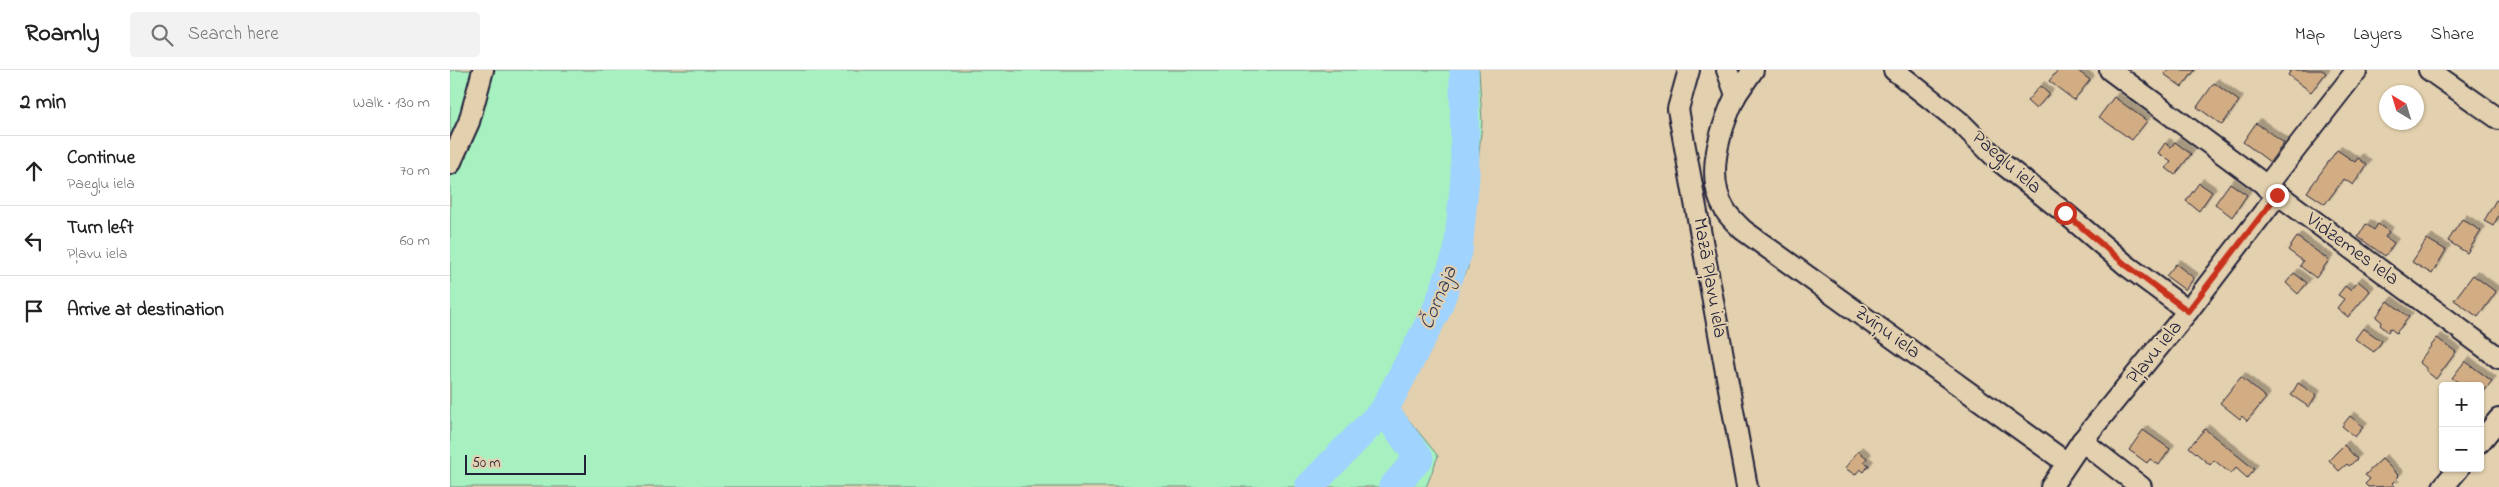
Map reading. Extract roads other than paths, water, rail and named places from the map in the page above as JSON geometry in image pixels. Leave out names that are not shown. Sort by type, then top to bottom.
[{"type":"street","points":[[450,164],[469,122],[482,70]]},
{"type":"street","name":"Mazā Pļavu iela","points":[[1689,70],[1678,109],[1747,487]]},
{"type":"street","points":[[1727,70],[1736,94]]},
{"type":"street","points":[[1736,94],[1753,70]]},
{"type":"street","name":"Paegļu iela","points":[[1894,70],[1961,123],[1999,161],[2065,213],[2126,265],[2188,311]]},
{"type":"street","name":"Vidzemes iela","points":[[2110,70],[2499,358]]},
{"type":"street","name":"Pļavu iela","points":[[2051,487],[2082,441],[2188,311],[2357,70]]},
{"type":"street","points":[[2429,70],[2499,119]]},
{"type":"street","name":"Zvīņu iela","points":[[1736,94],[1724,122],[1716,158],[1718,194],[1725,210],[1743,230],[2067,463]]},
{"type":"street","points":[[2484,437],[2499,419]]},
{"type":"street","points":[[2082,441],[2140,487]]},
{"type":"street","points":[[2443,487],[2456,472]]},
{"type":"waterway","name":"Čornaja","points":[[1309,487],[1384,410],[1437,309],[1458,252],[1465,177],[1464,70]]},
{"type":"waterway","points":[[1384,410],[1419,458],[1393,487]]}]
